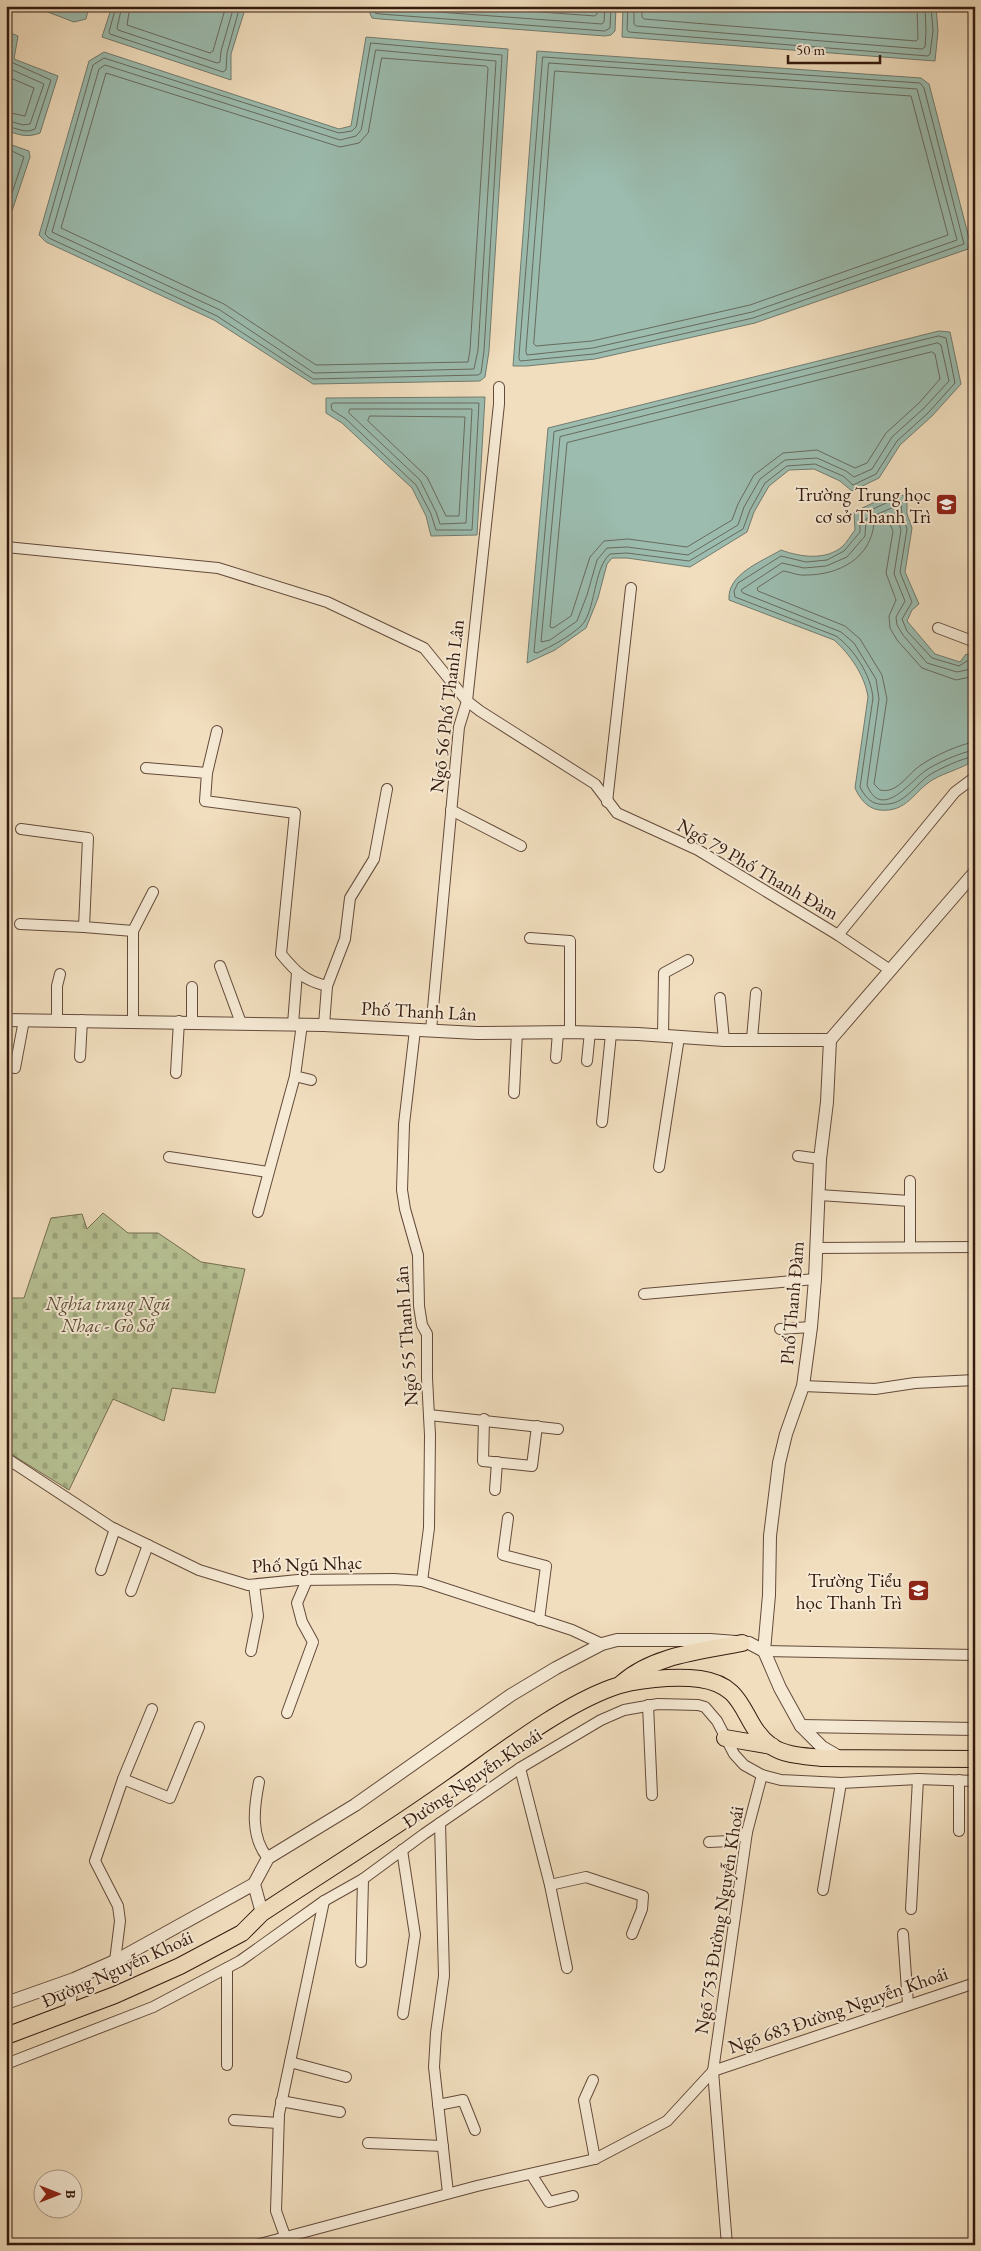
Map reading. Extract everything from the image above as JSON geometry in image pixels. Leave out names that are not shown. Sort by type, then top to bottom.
[{"type":"main road","points":[[620,1684],[642,1668],[676,1657],[742,1643]]},
{"type":"main road","name":"Đường Nguyễn Khoái","points":[[6,2036],[69,2014],[180,1966],[242,1933],[262,1912],[414,1814],[561,1714],[620,1684],[639,1680],[677,1679],[713,1682],[725,1687],[734,1695],[763,1739],[772,1746],[799,1756],[975,1759]]},
{"type":"main road","points":[[725,1738],[772,1746]]},
{"type":"street","name":"Ngõ 56 Phố Thanh Lân","points":[[431,1030],[459,726],[467,700],[499,404],[499,387]]},
{"type":"street","name":"Ngõ 79 Phố Thanh Đàm","points":[[6,547],[218,568],[327,602],[424,648],[467,700],[480,711],[595,784],[617,813],[698,850],[890,970]]},
{"type":"street","points":[[607,802],[631,588]]},
{"type":"street","points":[[938,628],[975,642]]},
{"type":"street","points":[[217,731],[207,773],[205,801],[295,813],[281,954],[297,973],[309,982],[326,986]]},
{"type":"street","points":[[146,768],[207,773]]},
{"type":"street","points":[[838,936],[955,792],[975,777]]},
{"type":"street","points":[[324,1025],[326,986],[345,939],[350,898],[374,859],[387,788]]},
{"type":"street","points":[[451,810],[521,846]]},
{"type":"street","points":[[21,829],[88,838],[84,927]]},
{"type":"street","points":[[830,1040],[975,872]]},
{"type":"street","points":[[133,1020],[133,931],[154,892]]},
{"type":"street","points":[[20,924],[133,931]]},
{"type":"street","points":[[530,938],[570,941],[564,1032],[556,1058]]},
{"type":"street","points":[[663,1036],[664,973],[688,960]]},
{"type":"street","points":[[220,966],[241,1023]]},
{"type":"street","points":[[258,1212],[295,1076],[297,973]]},
{"type":"street","points":[[57,1020],[56,986],[60,974]]},
{"type":"street","points":[[192,987],[192,1022]]},
{"type":"street","points":[[752,1039],[756,993]]},
{"type":"street","points":[[720,998],[724,1040]]},
{"type":"street","name":"Phố Thanh Lân","points":[[6,1020],[179,1021],[324,1025],[477,1033],[590,1032],[724,1040],[830,1040]]},
{"type":"street","points":[[15,1068],[24,1020]]},
{"type":"street","points":[[80,1057],[82,1020]]},
{"type":"street","points":[[176,1073],[179,1021]]},
{"type":"street","name":"Ngõ 55 Thanh Lân","points":[[415,1030],[406,1108],[402,1190],[405,1209],[418,1255],[419,1306],[422,1325],[427,1334],[427,1378],[430,1415],[429,1528],[422,1581]]},
{"type":"street","points":[[514,1093],[517,1032]]},
{"type":"street","points":[[587,1061],[590,1032]]},
{"type":"street","points":[[602,1122],[611,1034]]},
{"type":"street","points":[[659,1167],[678,1037]]},
{"type":"street","name":"Phố Thanh Đàm","points":[[830,1040],[827,1102],[820,1159],[815,1279],[810,1327],[803,1386],[786,1434],[779,1463],[770,1536],[769,1596],[764,1651],[780,1688],[800,1726],[822,1747],[841,1758]]},
{"type":"street","points":[[295,1076],[311,1080]]},
{"type":"street","points":[[798,1156],[820,1159]]},
{"type":"street","points":[[169,1157],[268,1172]]},
{"type":"street","points":[[910,1180],[910,1247]]},
{"type":"street","points":[[819,1195],[910,1201]]},
{"type":"street","points":[[816,1248],[975,1247]]},
{"type":"street","points":[[644,1294],[815,1279]]},
{"type":"street","points":[[780,1329],[810,1327]]},
{"type":"street","points":[[803,1386],[875,1390],[915,1383],[975,1380]]},
{"type":"street","points":[[430,1415],[558,1428]]},
{"type":"street","points":[[484,1420],[482,1461],[532,1466],[538,1426]]},
{"type":"street","name":"Phố Ngũ Nhạc","points":[[6,1458],[114,1529],[199,1570],[248,1585],[307,1580],[394,1579],[422,1581],[572,1630],[602,1644]]},
{"type":"street","points":[[495,1490],[497,1462]]},
{"type":"street","points":[[508,1518],[504,1555],[546,1566],[539,1620]]},
{"type":"street","points":[[101,1570],[114,1529]]},
{"type":"street","points":[[131,1591],[148,1545]]},
{"type":"street","points":[[287,1713],[313,1642],[302,1622],[297,1603],[307,1580]]},
{"type":"street","points":[[251,1650],[258,1616],[254,1585]]},
{"type":"street","points":[[262,1912],[254,1884],[268,1858],[355,1804],[511,1695],[556,1668],[602,1644],[618,1640],[661,1639],[742,1643],[756,1645],[764,1651],[975,1655]]},
{"type":"street","name":"Đường Nguyễn Khoái","points":[[6,2064],[153,2007],[240,1961],[324,1901],[363,1879],[520,1768],[601,1720],[624,1710],[648,1705],[692,1704],[705,1707],[717,1721],[734,1754],[744,1765],[762,1775],[795,1782],[841,1783],[918,1779],[975,1781]]},
{"type":"street","points":[[648,1705],[652,1794]]},
{"type":"street","points":[[115,1961],[120,1921],[118,1906],[95,1861],[123,1779],[152,1709]]},
{"type":"street","points":[[800,1726],[975,1729]]},
{"type":"street","points":[[123,1779],[170,1798],[199,1727]]},
{"type":"street","points":[[520,1768],[550,1885],[567,1968]]},
{"type":"street","name":"Ngõ 753 Đường Nguyễn Khoái","points":[[726,2245],[713,2071],[747,1832],[762,1775]]},
{"type":"street","points":[[911,1909],[918,1779]]},
{"type":"street","points":[[959,1780],[959,1831]]},
{"type":"street","points":[[259,1782],[254,1810],[257,1834],[262,1851],[268,1858]]},
{"type":"street","points":[[823,1890],[841,1783]]},
{"type":"street","points":[[440,1823],[444,1976],[436,2033],[434,2067],[448,2193]]},
{"type":"street","points":[[709,1842],[730,1840],[747,1832]]},
{"type":"street","points":[[402,1850],[415,1935],[403,2014]]},
{"type":"street","points":[[550,1885],[586,1877],[643,1896],[642,1910],[632,1934]]},
{"type":"street","points":[[361,1962],[363,1879]]},
{"type":"street","name":"Đường Nguyễn Khoái","points":[[6,2003],[74,1979],[115,1961],[254,1884]]},
{"type":"street","points":[[285,2240],[276,2211],[278,2123],[281,2101],[324,1901]]},
{"type":"street","points":[[903,1934],[908,2004]]},
{"type":"street","points":[[227,1968],[227,2065]]},
{"type":"street","points":[[69,2014],[74,1979]]},
{"type":"street","name":"Ngõ 683 Đường Nguyễn Khoái","points":[[713,2071],[908,2004],[975,1984]]},
{"type":"street","points":[[290,2062],[346,2077]]},
{"type":"street","points":[[256,2245],[285,2240],[448,2193],[595,2159],[667,2121],[713,2071]]},
{"type":"street","points":[[593,2080],[584,2100],[595,2159]]},
{"type":"street","points":[[438,2104],[463,2100],[474,2130]]},
{"type":"street","points":[[281,2101],[340,2112]]},
{"type":"street","points":[[234,2120],[278,2123]]},
{"type":"street","points":[[368,2143],[443,2146]]},
{"type":"street","points":[[531,2174],[548,2202],[573,2196]]},
{"type":"green space","name":"Nghĩa trang Ngũ Nhạc - Gò Sở","points":[[103,1213],[128,1233],[158,1233],[201,1262],[245,1269],[215,1393],[172,1388],[164,1421],[113,1399],[69,1490],[14,1456],[6,1447],[6,1298],[24,1298],[51,1218],[82,1214],[87,1229]]},
{"type":"water","points":[[32,6],[89,6],[86,19],[74,22]]},
{"type":"water","points":[[112,6],[246,6],[231,54],[231,80],[102,37]]},
{"type":"water","points":[[369,6],[616,6],[615,31],[611,35],[605,36],[380,19],[372,18]]},
{"type":"water","points":[[623,6],[936,6],[938,31],[935,61],[622,37]]},
{"type":"water","points":[[6,31],[18,36],[14,59],[58,76],[40,133],[35,135],[23,135],[6,130]]},
{"type":"water","points":[[366,37],[508,49],[489,351],[485,377],[480,381],[313,384],[214,320],[46,242],[39,235],[89,61],[104,52],[339,129],[351,126]]},
{"type":"water","points":[[537,51],[921,78],[929,84],[970,242],[968,249],[755,323],[595,359],[513,366]]},
{"type":"water","points":[[6,143],[29,151],[30,157],[11,214],[6,218]]},
{"type":"water","points":[[939,331],[950,332],[961,384],[932,416],[900,445],[879,478],[852,491],[840,481],[814,469],[789,470],[769,486],[754,512],[747,532],[690,567],[627,558],[612,558],[607,564],[598,598],[586,628],[555,650],[527,663],[548,428]]},
{"type":"water","points":[[485,397],[477,535],[431,536],[426,516],[412,488],[342,423],[326,413],[326,398]]},
{"type":"water","points":[[896,492],[904,496],[907,502],[907,514],[912,528],[905,572],[919,604],[912,610],[907,621],[935,654],[960,662],[966,654],[975,658],[975,759],[934,779],[904,805],[889,810],[879,810],[864,802],[855,788],[868,697],[864,681],[846,652],[834,640],[729,600],[733,583],[739,576],[755,564],[781,550],[804,556],[821,556],[836,551],[855,530],[854,512]]},
{"type":"place","name":"Trường Trung học cơ sở Thanh Trì","points":[[947,505]]},
{"type":"place","name":"Trường Tiểu học Thanh Trì","points":[[918,1591]]}]
